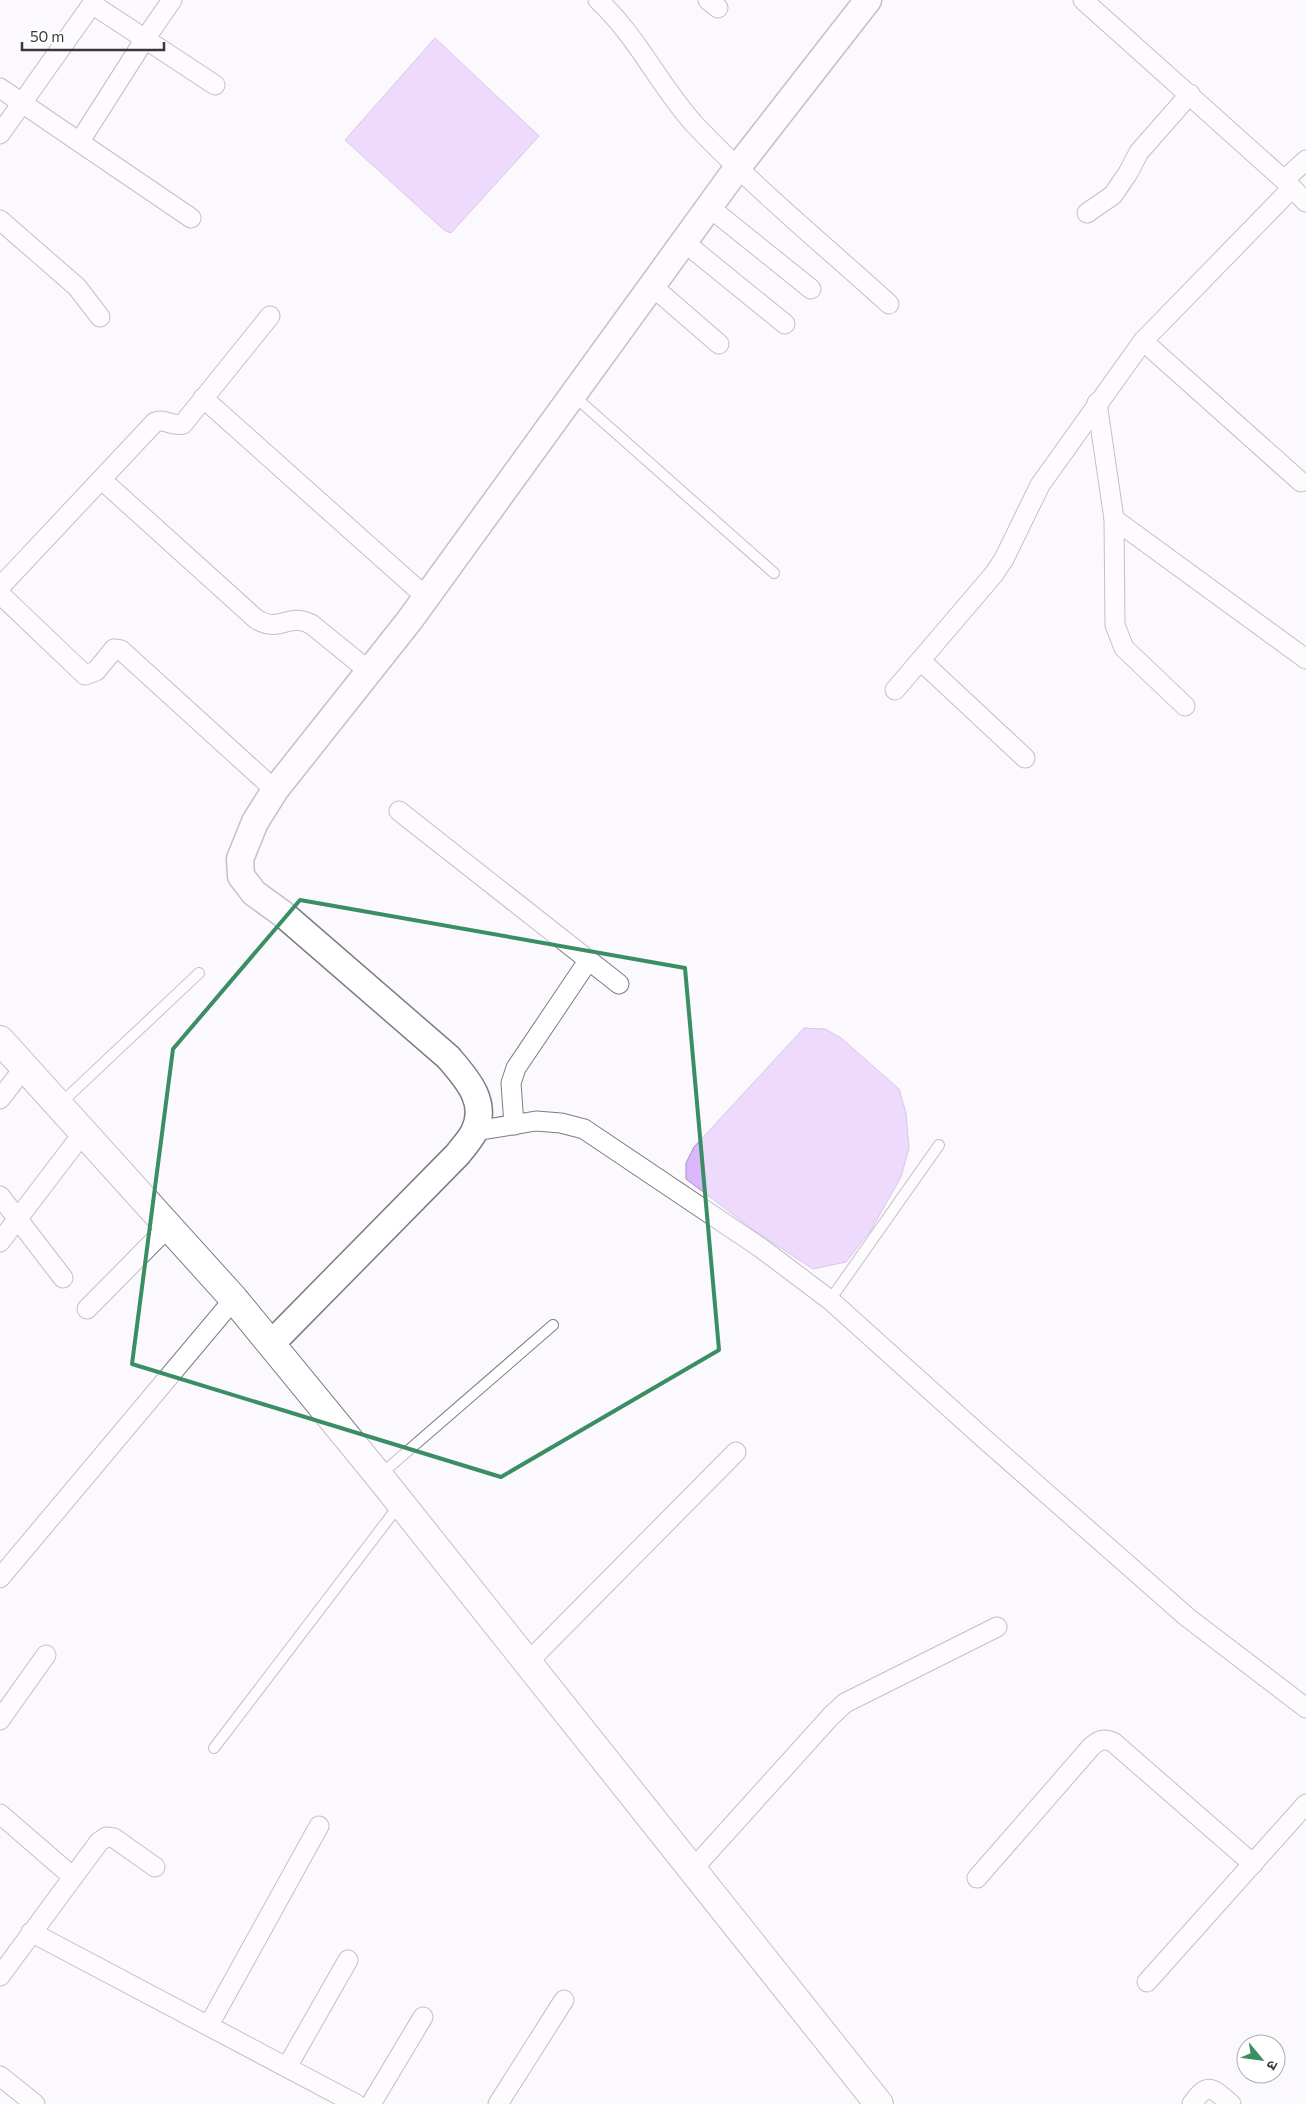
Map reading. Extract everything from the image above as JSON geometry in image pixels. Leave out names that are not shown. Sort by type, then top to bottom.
[{"type":"main road","points":[[271,1344],[458,1154],[475,1131],[479,1106],[470,1084],[448,1057],[283,914],[254,893],[241,876],[240,859],[255,822],[275,790],[426,597],[738,167],[868,0]]},
{"type":"main road","points":[[0,1040],[234,1299],[379,1476],[879,2104]]},
{"type":"street","points":[[80,142],[172,0]]},
{"type":"street","points":[[598,0],[632,37],[686,114],[738,167],[889,304]]},
{"type":"street","points":[[1083,0],[1190,94],[1306,202]]},
{"type":"street","points":[[0,134],[93,2],[215,85]]},
{"type":"street","points":[[0,88],[191,218]]},
{"type":"street","points":[[1087,214],[1112,195],[1128,173],[1139,152],[1190,94]]},
{"type":"street","points":[[895,690],[994,574],[1004,558],[1040,485],[1143,341],[1288,184],[1306,160]]},
{"type":"street","points":[[709,207],[811,289]]},
{"type":"street","points":[[0,220],[77,287],[100,317]]},
{"type":"street","points":[[684,242],[785,324]]},
{"type":"street","points":[[652,286],[719,344]]},
{"type":"street","points":[[0,588],[155,422],[163,420],[176,426],[183,424],[270,316]]},
{"type":"street","points":[[1143,341],[1301,482]]},
{"type":"street","points":[[203,398],[426,597]]},
{"type":"street","points":[[1097,403],[1114,519],[1115,625],[1118,636],[1124,648],[1185,706]]},
{"type":"street","points":[[102,480],[256,620],[266,625],[276,626],[291,620],[302,620],[311,624],[369,671]]},
{"type":"street","points":[[1114,519],[1306,659]]},
{"type":"street","points":[[0,594],[85,675],[96,671],[114,649],[121,650],[275,790]]},
{"type":"street","points":[[921,660],[1025,758]]},
{"type":"street","points":[[399,811],[618,984]]},
{"type":"street","points":[[514,1125],[511,1084],[516,1068],[588,961]]},
{"type":"street","points":[[0,1099],[24,1068]]},
{"type":"street","points":[[475,1131],[536,1121],[561,1123],[584,1129],[761,1248],[830,1300],[980,1436],[1187,1616],[1306,1708]]},
{"type":"street","points":[[0,1242],[83,1133]]},
{"type":"street","points":[[0,1196],[63,1278]]},
{"type":"street","points":[[87,1309],[168,1227]]},
{"type":"street","points":[[0,1578],[234,1299]]},
{"type":"street","points":[[528,1662],[736,1452]]},
{"type":"street","points":[[692,1870],[830,1716],[845,1703],[996,1627]]},
{"type":"street","points":[[0,1720],[46,1655]]},
{"type":"street","points":[[977,1878],[1091,1747],[1098,1741],[1106,1739],[1113,1742],[1253,1864]]},
{"type":"street","points":[[1147,1982],[1306,1804]]},
{"type":"street","points":[[0,1814],[73,1877]]},
{"type":"street","points":[[209,2025],[319,1826]]},
{"type":"street","points":[[0,1976],[99,1842],[106,1837],[114,1838],[155,1867]]},
{"type":"street","points":[[32,1932],[356,2104]]},
{"type":"street","points":[[287,2067],[348,1960]]},
{"type":"street","points":[[498,2104],[564,2000]]},
{"type":"street","points":[[371,2104],[423,2017]]},
{"type":"street","points":[[0,2076],[35,2104]]},
{"type":"street","points":[[1192,2104],[1201,2091],[1209,2088],[1218,2092],[1231,2104]]},
{"type":"lane","points":[[573,396],[774,573]]},
{"type":"lane","points":[[58,1106],[199,973]]},
{"type":"lane","points":[[830,1300],[939,1145]]},
{"type":"lane","points":[[379,1476],[553,1325]]},
{"type":"lane","points":[[214,1748],[401,1504]]},
{"type":"highlighted area","points":[[300,900],[685,968],[719,1350],[501,1477],[132,1364],[173,1049]]},
{"type":"shaded area","points":[[435,38],[539,136],[451,233],[444,230],[345,140]]},
{"type":"shaded area","points":[[804,1028],[825,1029],[841,1038],[899,1089],[906,1113],[909,1148],[901,1177],[871,1230],[846,1262],[813,1269],[755,1231],[686,1179],[686,1163],[694,1147]]}]
